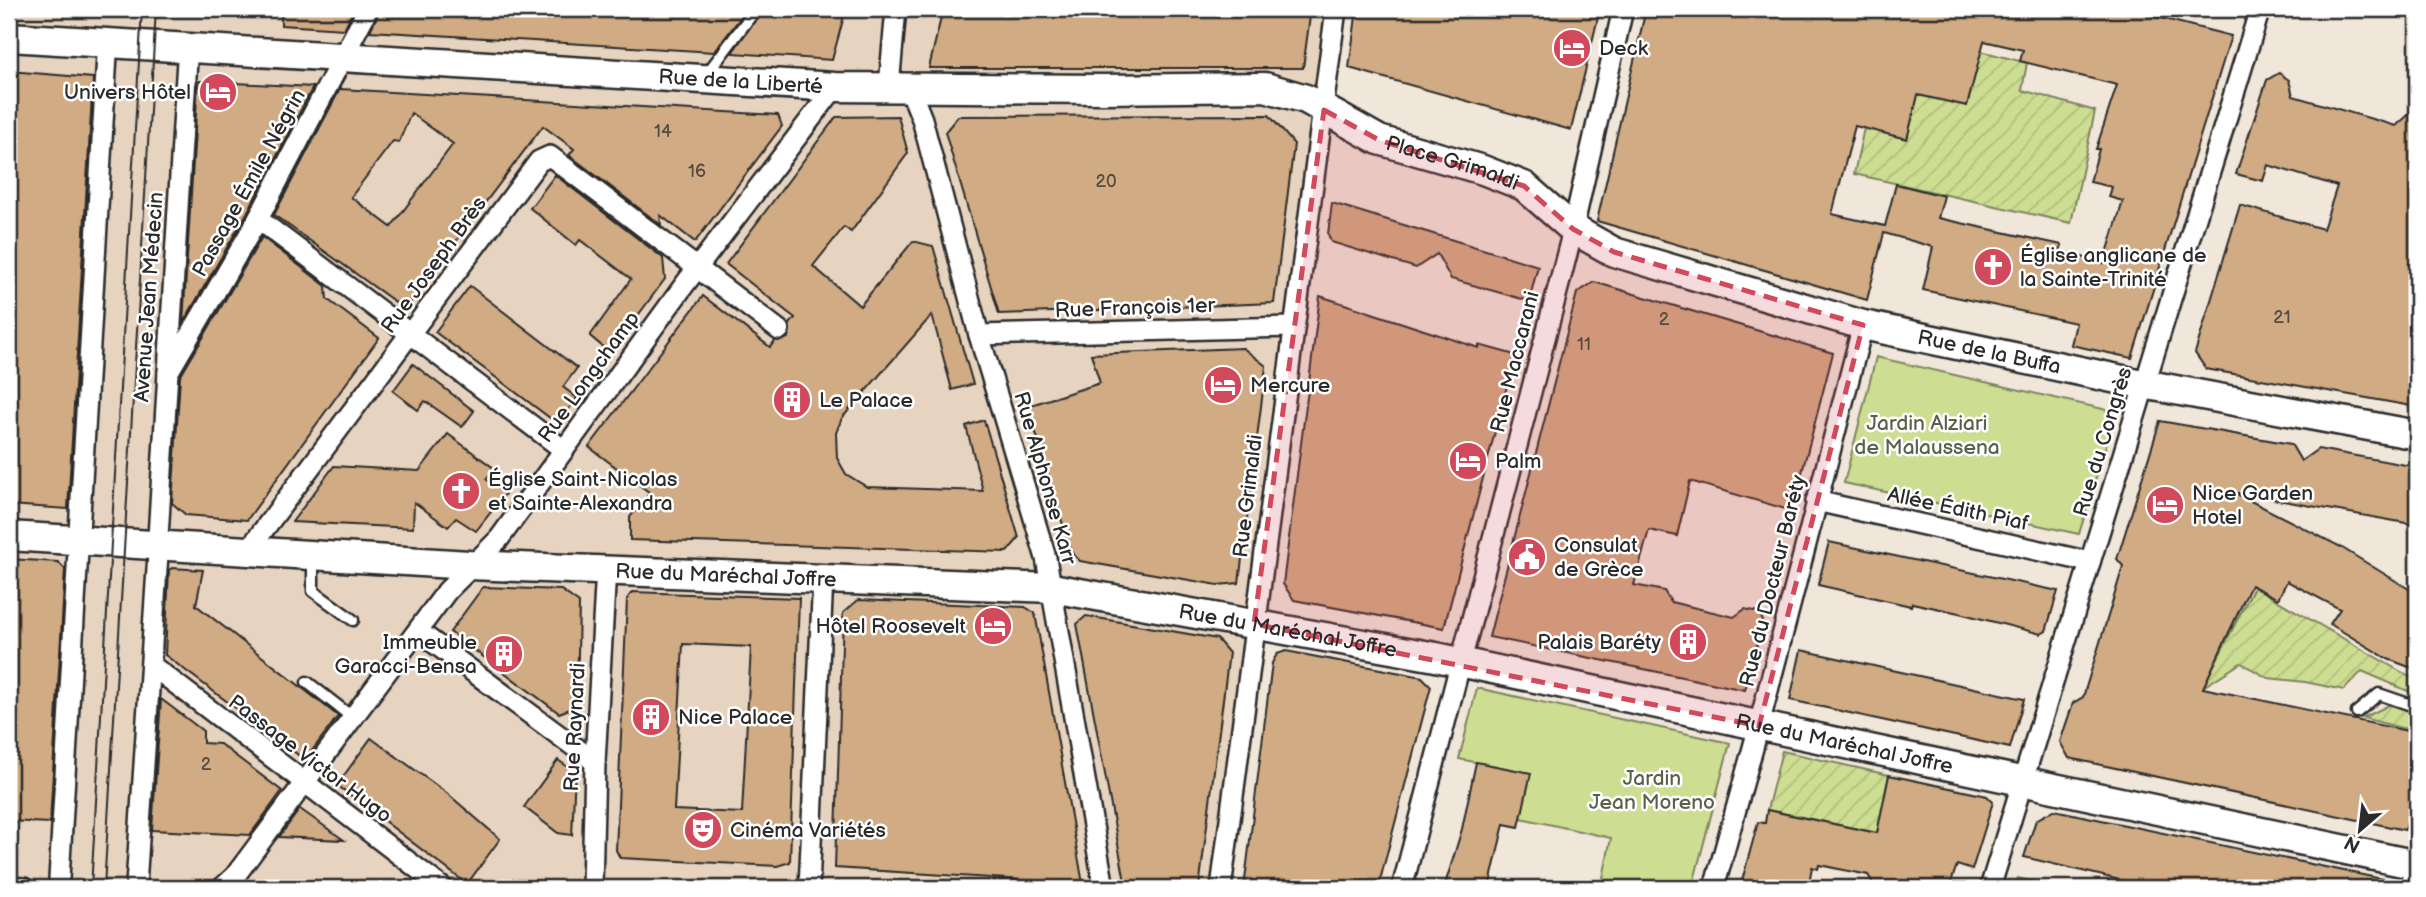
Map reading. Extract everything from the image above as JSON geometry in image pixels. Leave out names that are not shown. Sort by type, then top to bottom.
[{"type":"street","name":"Passage Émile Négrin","points":[[166,376],[258,219],[368,9]]},
{"type":"street","points":[[895,9],[900,82]]},
{"type":"street","name":"Rue Grimaldi","points":[[1221,888],[1292,327],[1336,9]]},
{"type":"street","name":"Rue Maccarani","points":[[1402,888],[1573,229],[1623,9]]},
{"type":"street","name":"Rue du Congrès","points":[[1990,888],[2260,9]]},
{"type":"street","name":"Rue de la Liberté","points":[[9,37],[153,48],[835,87],[900,82],[1265,87],[1292,92],[1324,110]]},
{"type":"street","points":[[59,879],[107,55]]},
{"type":"street","name":"Avenue Jean Médecin","points":[[136,884],[151,665],[152,545],[187,60]]},
{"type":"street","name":"Rue Alphonse Karr","points":[[900,82],[922,119],[979,335],[1052,588],[1104,888]]},
{"type":"street","name":"Rue Longchamp","points":[[222,888],[235,876],[469,565],[499,539],[698,267],[835,87]]},
{"type":"street","name":"Place Grimaldi","points":[[1324,110],[1379,140],[1483,170],[1524,186],[1573,229]]},
{"type":"street","name":"Rue Joseph Brès","points":[[247,552],[539,161],[550,156],[698,267]]},
{"type":"street","points":[[258,219],[564,450]]},
{"type":"street","name":"Rue de la Buffa","points":[[1573,229],[1614,252],[1863,325],[2146,384],[2417,435]]},
{"type":"street","points":[[698,267],[779,330]]},
{"type":"street","name":"Rue du Docteur Baréty","points":[[1714,888],[1863,325]]},
{"type":"street","name":"Rue François 1er","points":[[979,335],[1292,327]]},
{"type":"street","name":"Allée Édith Piaf","points":[[1816,501],[2090,562]]},
{"type":"street","name":"Rue du Maréchal Joffre","points":[[9,536],[469,565],[1052,588],[1461,663],[2417,865]]},
{"type":"street","name":"Rue Raynardi","points":[[593,888],[595,762],[606,569]]},
{"type":"street","points":[[809,888],[822,577]]},
{"type":"street","points":[[418,631],[595,762]]},
{"type":"street","name":"Passage Victor Hugo","points":[[151,665],[303,784],[443,888]]},
{"type":"street","points":[[2409,888],[2417,865]]},
{"type":"street","points":[[9,887],[24,888]]},
{"type":"lane","points":[[702,81],[756,9]]},
{"type":"lane","points":[[313,555],[313,591],[353,620]]},
{"type":"lane","points":[[307,682],[352,718]]},
{"type":"lane","points":[[2357,712],[2379,694],[2417,707]]},
{"type":"highlighted area","points":[[1324,110],[1379,140],[1524,186],[1573,229],[1614,252],[1863,325],[1759,726],[1254,624]]},
{"type":"shaded area","points":[[9,9],[1348,9],[1234,888],[9,888]]},
{"type":"green space","points":[[1981,51],[2027,63],[2022,90],[2095,111],[2071,223],[1854,174],[1864,128],[1907,139],[1923,75],[1944,100],[1967,105]]},
{"type":"green space","name":"Jardin Alziari de Malaussena","points":[[1876,357],[2116,412],[2079,534],[1844,483]]},
{"type":"green space","points":[[2254,587],[2417,681],[2417,695],[2362,671],[2344,690],[2268,678],[2241,663],[2203,687]]},
{"type":"green space","name":"Jardin Jean Moreno","points":[[1477,688],[1730,743],[1692,888],[1601,888],[1611,838],[1521,818],[1530,773],[1459,759]]},
{"type":"green space","points":[[2391,704],[2417,712],[2417,732],[2363,718]]},
{"type":"green space","points":[[1782,751],[1889,775],[1877,833],[1767,810]]},
{"type":"green space","points":[[2018,878],[2059,888],[2015,888]]},
{"type":"building","points":[[281,9],[354,9],[344,29],[281,25]]},
{"type":"building","points":[[380,9],[747,9],[714,52],[370,31]]},
{"type":"building","points":[[763,9],[846,9],[832,60],[732,53]]},
{"type":"building","points":[[943,9],[1236,9],[1236,14],[1311,9],[1303,68],[929,68]]},
{"type":"building","points":[[1357,9],[1600,9],[1571,130],[1349,68]]},
{"type":"building","points":[[1646,9],[2126,9],[2231,36],[2132,358],[2071,345],[2076,323],[1923,290],[1933,247],[1884,233],[1867,300],[1597,221]],"holes":[[[1984,41],[2023,50],[2020,61],[2117,85],[2096,149],[2099,149],[2090,182],[2112,187],[2109,197],[2123,201],[2104,263],[2060,251],[2062,245],[1938,218],[1944,196],[1896,184],[1885,226],[1832,214],[1855,126],[1907,139],[1918,95],[1967,106]]]},
{"type":"building","points":[[9,71],[93,78],[68,509],[9,505]]},
{"type":"building","points":[[2279,73],[2289,80],[2293,96],[2396,126],[2417,107],[2417,407],[2206,369],[2195,353],[2240,205],[2323,229],[2337,186],[2268,165],[2263,181],[2236,174],[2267,80]]},
{"type":"building","points":[[198,81],[313,87],[247,213],[183,323]]},
{"type":"building","points":[[340,89],[778,115],[782,126],[695,242],[660,215],[661,225],[569,155],[574,149],[543,126],[405,309],[274,215]],"holes":[[[411,113],[453,144],[391,227],[351,197],[393,141],[399,142]]]},
{"type":"building","points":[[1269,115],[1294,144],[1274,303],[999,314],[945,132],[958,116]]},
{"type":"building","points":[[898,116],[908,153],[851,232],[844,227],[813,266],[860,306],[913,241],[933,246],[973,384],[952,390],[932,315],[842,418],[836,433],[837,458],[846,474],[867,487],[983,491],[966,426],[984,420],[1019,538],[1007,552],[630,540],[630,517],[650,493],[589,447],[703,296],[770,347],[775,341],[788,338],[790,324],[795,318],[726,264],[836,117]]},
{"type":"building","points":[[555,175],[663,258],[665,279],[610,353],[590,336],[631,279],[580,240],[576,245],[530,208]]},
{"type":"building","points":[[1332,203],[1538,266],[1529,301],[1451,279],[1437,254],[1416,268],[1331,242],[1328,234]]},
{"type":"building","points":[[262,237],[326,286],[327,299],[379,338],[247,520],[186,515],[172,503],[180,377]]},
{"type":"building","points":[[1594,282],[1833,353],[1792,511],[1690,481],[1677,536],[1649,530],[1634,585],[1664,591],[1671,602],[1734,617],[1745,609],[1759,612],[1763,621],[1745,690],[1489,637],[1577,293]]},
{"type":"building","points":[[470,286],[577,368],[563,387],[577,398],[558,424],[435,332]]},
{"type":"building","points":[[1320,296],[1479,348],[1479,345],[1515,355],[1444,628],[1294,600],[1283,584]]},
{"type":"building","points":[[1243,348],[1266,366],[1239,583],[1218,585],[1080,561],[1071,552],[1028,406],[1100,383],[1091,354]]},
{"type":"building","points":[[413,364],[474,411],[462,427],[425,401],[418,410],[393,391]]},
{"type":"building","points":[[2160,421],[2291,444],[2301,461],[2318,449],[2417,467],[2417,525],[2233,492],[2339,546],[2417,594],[2417,670],[2388,659],[2330,624],[2340,609],[2287,581],[2278,599],[2251,585],[2203,688],[2417,733],[2417,794],[2405,830],[2069,758],[2060,742],[2073,703],[2083,697],[2123,566],[2117,559]]},
{"type":"building","points":[[448,434],[495,469],[486,479],[505,494],[476,531],[456,518],[448,527],[414,502],[413,528],[292,522],[334,466],[419,471]]},
{"type":"building","points":[[1829,542],[2058,591],[2046,631],[2041,634],[1959,613],[1912,603],[1911,606],[1818,585]]},
{"type":"building","points":[[9,559],[58,562],[65,569],[50,823],[9,821]]},
{"type":"building","points":[[169,570],[203,570],[196,605],[338,716],[305,760],[165,655]]},
{"type":"building","points":[[483,587],[561,590],[579,603],[577,706],[559,713],[450,632]]},
{"type":"building","name":"Nice Palace","points":[[632,592],[799,598],[790,862],[777,866],[620,858],[616,850],[627,599]],"holes":[[[683,644],[751,647],[742,813],[674,810]]]},
{"type":"building","points":[[858,600],[1025,607],[1035,613],[1083,884],[835,868],[843,613]]},
{"type":"building","points":[[1086,616],[1217,639],[1229,653],[1199,888],[1126,887],[1077,624]]},
{"type":"building","points":[[1801,650],[2024,699],[2010,748],[1790,700]]},
{"type":"building","points":[[1286,651],[1422,677],[1431,686],[1378,888],[1244,888],[1272,663],[1277,654]]},
{"type":"building","points":[[161,699],[203,731],[203,743],[220,744],[282,791],[250,835],[152,830]]},
{"type":"building","points":[[371,738],[448,794],[500,839],[467,884],[337,785]]},
{"type":"building","points":[[558,760],[575,772],[572,835],[558,833],[524,807]]},
{"type":"building","points":[[1476,762],[1531,773],[1519,827],[1504,824],[1489,888],[1444,888],[1462,829]]},
{"type":"building","points":[[1889,775],[1987,796],[1993,802],[1972,870],[1957,865],[1949,888],[1876,888],[1868,875],[1819,865],[1818,869],[1812,867],[1808,888],[1740,888],[1758,822],[1765,823],[1767,810],[1877,833]]},
{"type":"building","points":[[300,809],[344,840],[279,837]]},
{"type":"building","points":[[2054,810],[2382,879],[2381,888],[2153,888],[2024,857],[2036,820]]},
{"type":"tram line","points":[[91,888],[142,9]]},
{"type":"tram line","points":[[104,888],[156,9]]},
{"type":"place","name":"Deck","points":[[1572,48]]},
{"type":"place","name":"Univers Hôtel","points":[[218,92]]},
{"type":"place","name":"Église anglicane de la Sainte-Trinité","points":[[1993,267]]},
{"type":"place","name":"Mercure","points":[[1223,385]]},
{"type":"place","name":"Le Palace","points":[[792,400]]},
{"type":"place","name":"Palm","points":[[1468,461]]},
{"type":"place","name":"Église Saint-Nicolas et Sainte-Alexandra","points":[[461,491]]},
{"type":"place","name":"Nice Garden Hotel","points":[[2165,505]]},
{"type":"place","name":"Consulat de Grèce","points":[[1527,557]]},
{"type":"place","name":"Hôtel Roosevelt","points":[[993,626]]},
{"type":"place","name":"Palais Baréty","points":[[1688,642]]},
{"type":"place","name":"Immeuble Garacci-Bensa","points":[[504,654]]},
{"type":"place","name":"Nice Palace","points":[[651,717]]},
{"type":"place","name":"Cinéma Variétés","points":[[703,830]]}]
